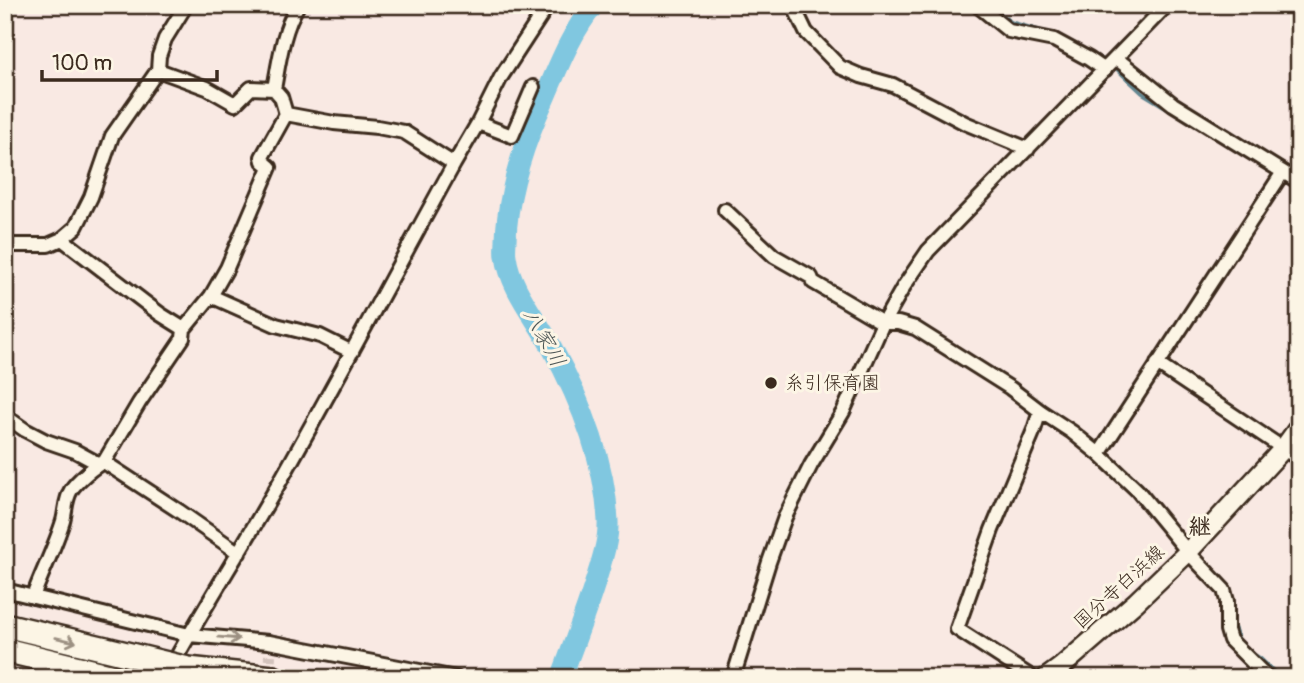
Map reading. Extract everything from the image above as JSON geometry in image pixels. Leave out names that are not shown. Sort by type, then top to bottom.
[{"type":"highway","points":[[16,627],[228,678]]},
{"type":"highway","points":[[13,652],[120,678]]},
{"type":"highway","points":[[188,669],[273,678]]},
{"type":"main road","name":"国分寺白浜線","points":[[1046,678],[1127,610],[1188,552],[1283,449],[1299,427]]},
{"type":"street","points":[[5,244],[48,245],[62,239],[76,227],[92,197],[111,136],[158,70],[159,56],[165,39],[186,5]]},
{"type":"street","points":[[274,89],[288,26],[298,5]]},
{"type":"street","points":[[165,678],[239,554],[352,352],[501,76],[548,5]]},
{"type":"street","points":[[793,5],[806,32],[840,67],[893,85],[965,122],[1028,149]]},
{"type":"street","points":[[977,5],[1009,31],[1054,40],[1105,70]]},
{"type":"street","points":[[733,678],[785,517],[843,411],[883,323],[904,286],[928,251],[1167,5]]},
{"type":"street","points":[[1116,58],[1173,104],[1299,182]]},
{"type":"street","points":[[33,597],[64,520],[66,500],[71,490],[101,463],[183,338],[184,328],[211,296],[227,268],[270,167],[261,157],[286,114],[281,97],[274,89],[251,88],[236,104],[207,88],[158,70]]},
{"type":"street","points":[[478,123],[512,136],[533,87]]},
{"type":"street","points":[[286,114],[404,132],[454,163]]},
{"type":"street","points":[[1099,454],[1283,172]]},
{"type":"street","points":[[725,210],[774,256],[811,277],[813,282],[883,323],[898,323],[915,328],[1010,388],[1099,454],[1137,490],[1188,552],[1224,590],[1230,640],[1269,678]]},
{"type":"street","points":[[62,239],[160,314],[184,328]]},
{"type":"street","points":[[211,296],[276,325],[320,336],[352,352]]},
{"type":"street","points":[[1157,364],[1299,459]]},
{"type":"street","points":[[1032,678],[957,629],[992,530],[1040,411]]},
{"type":"street","points":[[5,416],[46,441],[101,463],[179,511],[239,554]]},
{"type":"street","points":[[5,590],[189,635],[456,678]]},
{"type":"waterway","name":"八家川","points":[[561,678],[604,552],[608,529],[606,498],[596,452],[581,408],[551,346],[513,280],[508,268],[506,240],[512,191],[526,144],[569,43],[594,5]]},
{"type":"waterway","points":[[989,5],[1011,22],[1046,32]]},
{"type":"waterway","points":[[1066,40],[1110,63],[1142,93],[1229,146]]},
{"type":"waterway","points":[[1283,180],[1299,190]]},
{"type":"waterway","points":[[1232,621],[1240,642]]},
{"type":"waterway","points":[[1247,650],[1281,678]]},
{"type":"tunnel","points":[[269,678],[270,655]]},
{"type":"place","name":"糸引保育園","points":[[771,383]]},
{"type":"district","name":"継","points":[[1200,526]]}]
